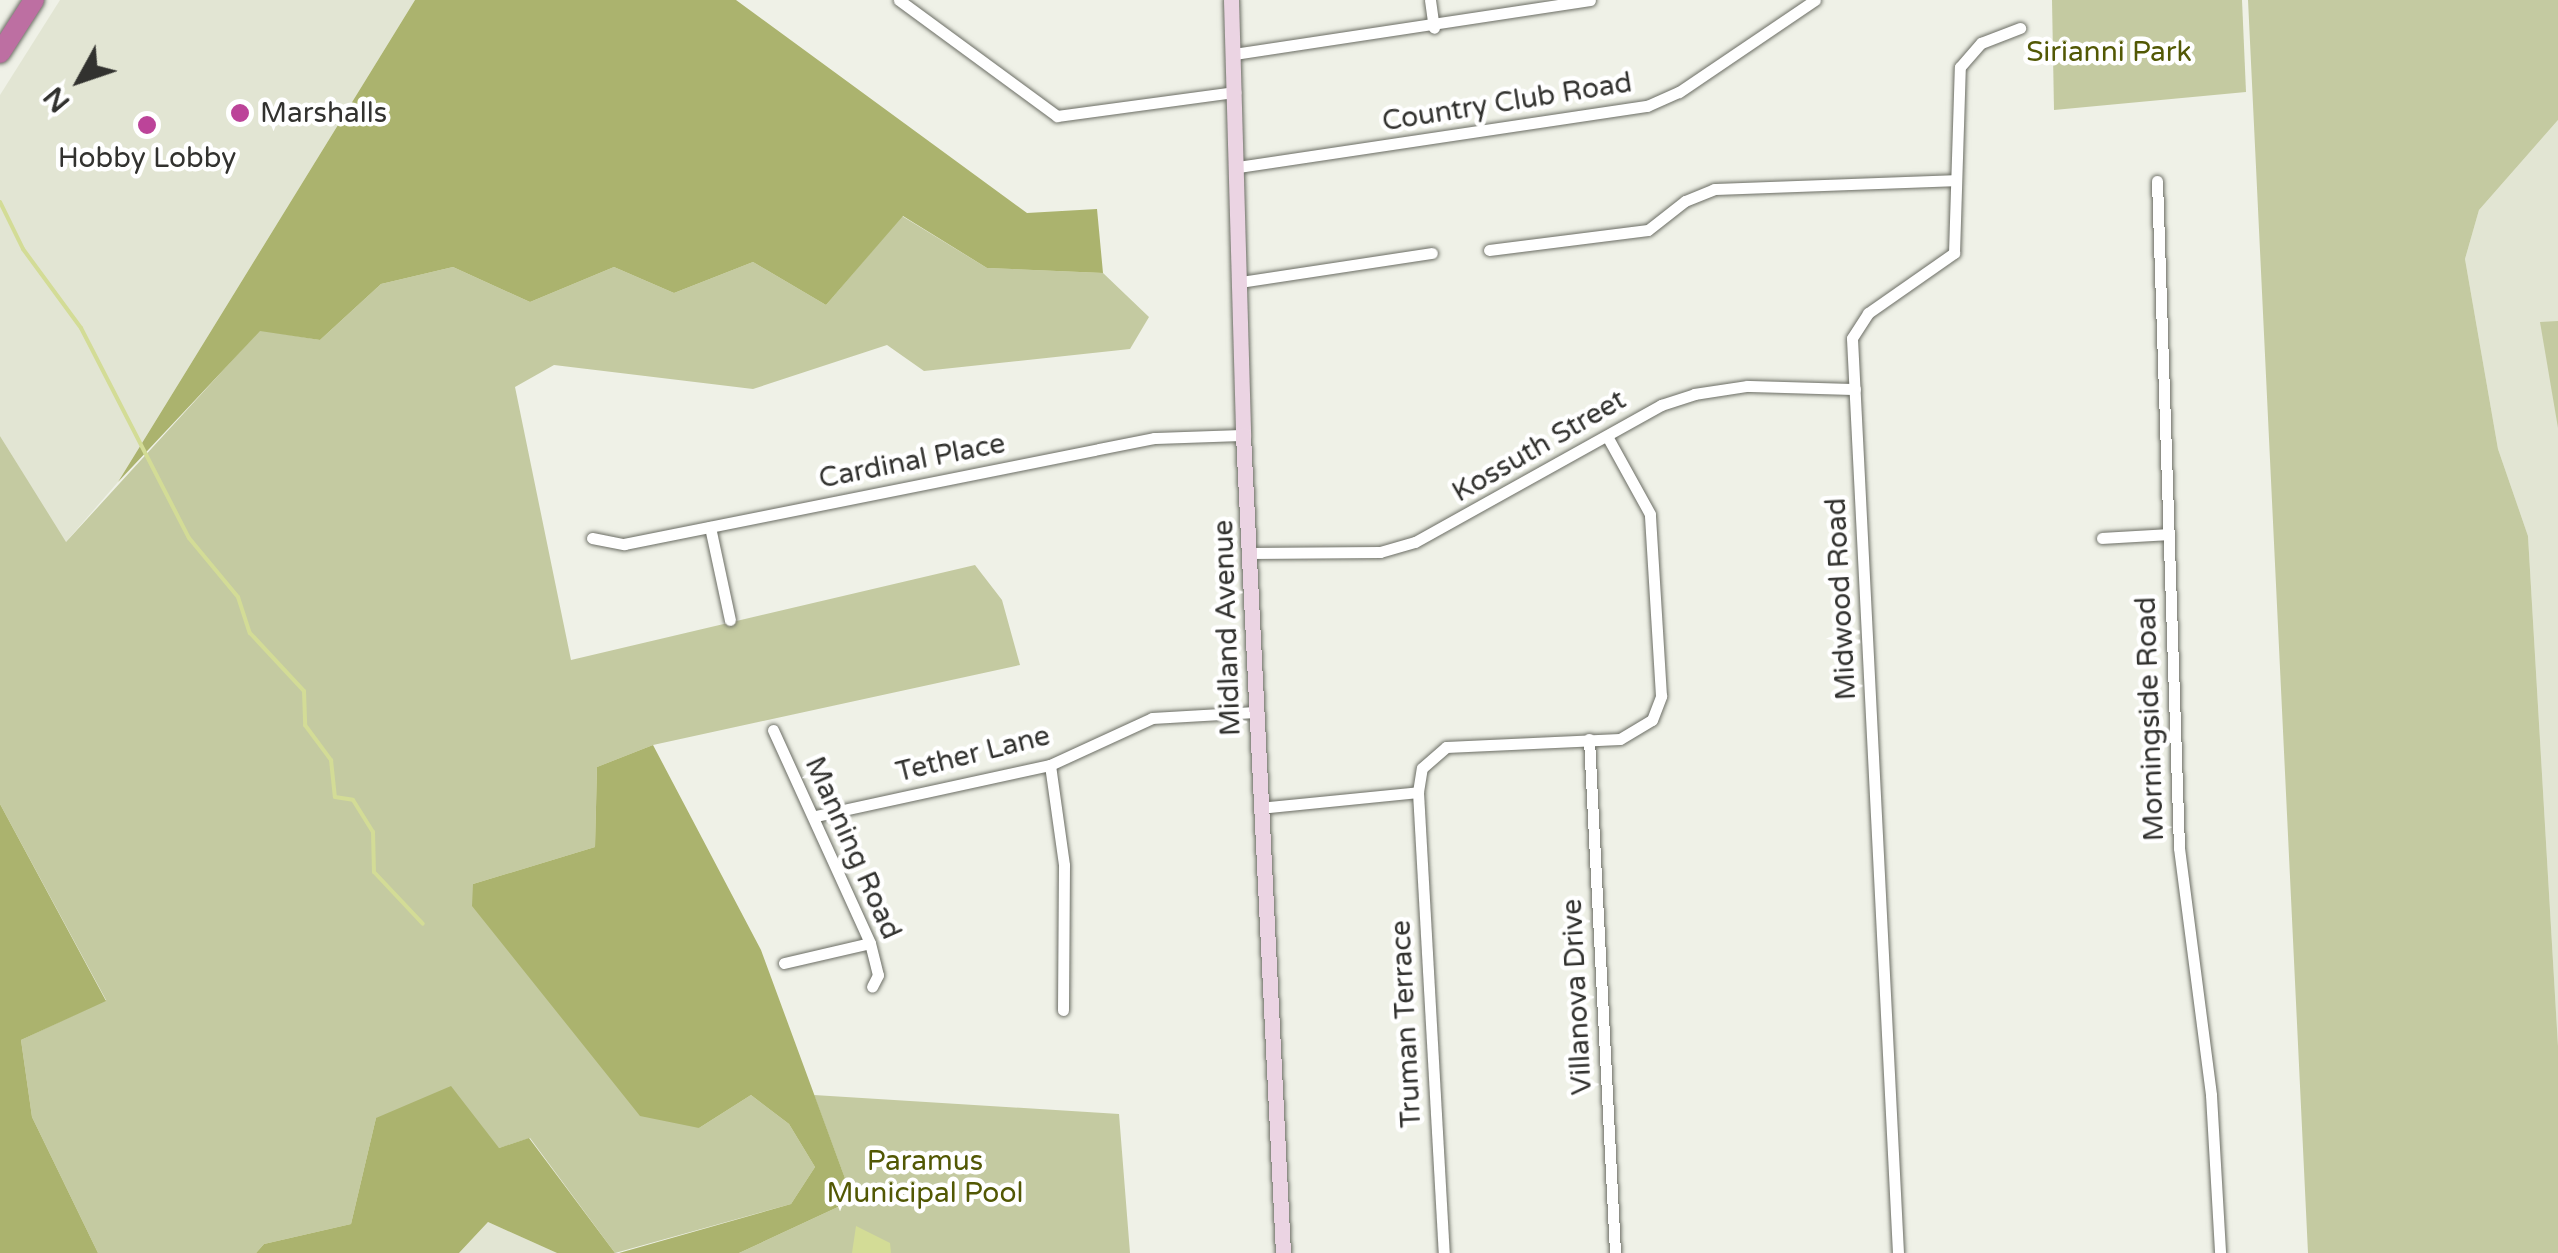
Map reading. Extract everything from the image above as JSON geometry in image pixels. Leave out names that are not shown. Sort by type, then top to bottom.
[{"type":"highway","points":[[0,53],[34,0]]},
{"type":"street","points":[[899,0],[1057,116],[1235,92]]},
{"type":"street","name":"Midland Avenue","points":[[1231,0],[1243,436],[1283,1253]]},
{"type":"street","points":[[1430,0],[1434,28]]},
{"type":"street","points":[[1234,54],[1434,28],[1590,0]]},
{"type":"street","name":"Country Club Road","points":[[1238,166],[1648,106],[1814,0]]},
{"type":"street","name":"Midwood Road","points":[[1898,1253],[1852,338],[1868,312],[1954,253],[1960,67],[1982,43],[2020,28]]},
{"type":"street","points":[[1489,250],[1648,230],[1685,202],[1714,190],[1954,180]]},
{"type":"street","name":"Morningside Road","points":[[2157,181],[2180,848],[2211,1095],[2220,1253]]},
{"type":"street","points":[[1240,282],[1432,254]]},
{"type":"street","name":"Kossuth Street","points":[[1249,554],[1380,552],[1414,542],[1660,405],[1718,389],[1855,389]]},
{"type":"street","name":"Cardinal Place","points":[[592,538],[624,544],[1154,438],[1243,436]]},
{"type":"street","points":[[1260,808],[1418,792],[1422,768],[1446,748],[1633,736],[1652,720],[1661,696],[1650,514],[1607,436]]},
{"type":"street","points":[[710,527],[730,620]]},
{"type":"street","points":[[2102,538],[2169,534]]},
{"type":"street","name":"Tether Lane","points":[[816,816],[1050,765],[1152,718],[1255,712]]},
{"type":"street","name":"Manning Road","points":[[773,730],[816,816],[870,943],[878,976],[872,988]]},
{"type":"street","name":"Villanova Drive","points":[[1589,738],[1615,1253]]},
{"type":"street","points":[[1050,765],[1064,865],[1062,1010]]},
{"type":"street","name":"Truman Terrace","points":[[1418,792],[1444,1253]]},
{"type":"street","points":[[784,964],[870,943]]},
{"type":"shaded area","points":[[60,0],[415,0],[118,482],[65,543],[0,436],[0,95]]},
{"type":"shaded area","points":[[415,0],[736,0],[1027,213],[1097,209],[1103,273],[987,268],[903,216],[826,305],[753,262],[674,293],[614,267],[530,302],[453,267],[381,284],[320,340],[260,331],[118,482]]},
{"type":"shaded area","points":[[2558,120],[2558,1046],[2528,536],[2498,449],[2465,259],[2479,210]]},
{"type":"shaded area","points":[[653,745],[761,950],[853,1200],[739,1253],[619,1253],[791,1204],[815,1167],[789,1124],[751,1095],[699,1128],[640,1116],[472,906],[473,884],[595,847],[597,767]]},
{"type":"shaded area","points":[[0,804],[106,1001],[21,1040],[32,1117],[98,1253],[0,1253]]},
{"type":"shaded area","points":[[451,1086],[499,1148],[529,1138],[615,1253],[557,1253],[488,1222],[459,1253],[256,1253],[264,1244],[351,1224],[376,1118]]},
{"type":"shaded area","points":[[488,1222],[557,1253],[459,1253]]},
{"type":"shaded area","points":[[856,1226],[890,1243],[891,1253],[852,1253]]},
{"type":"green space","name":"Sirianni Park","points":[[2052,0],[2242,0],[2246,92],[2054,110]]},
{"type":"green space","points":[[2248,0],[2558,0],[2558,120],[2479,210],[2465,259],[2498,449],[2528,536],[2558,1046],[2558,1253],[2308,1253]]},
{"type":"green space","points":[[902,216],[987,268],[1103,273],[1149,317],[1130,349],[924,371],[887,345],[753,389],[554,365],[515,387],[571,660],[975,565],[1002,600],[1020,665],[653,745],[597,767],[595,847],[473,884],[699,1128],[751,1095],[789,1124],[815,1167],[791,1204],[615,1253],[530,1138],[499,1148],[376,1118],[351,1224],[264,1244],[256,1253],[98,1253],[32,1117],[21,1040],[106,1000],[0,804],[0,436],[66,542],[260,330],[320,340],[381,284],[453,267],[530,302],[614,267],[674,293],[753,262],[826,305]]},
{"type":"green space","points":[[2558,321],[2558,428],[2540,322]]},
{"type":"green space","name":"Paramus Municipal Pool","points":[[814,1095],[1119,1114],[1130,1253],[739,1253],[853,1200]]},
{"type":"waterway","points":[[0,202],[23,249],[81,328],[189,538],[238,597],[250,633],[304,691],[305,725],[331,760],[335,797],[353,800],[373,832],[374,872],[423,924]]},
{"type":"place","name":"Marshalls","points":[[240,113]]},
{"type":"place","name":"Hobby Lobby","points":[[147,125]]}]
